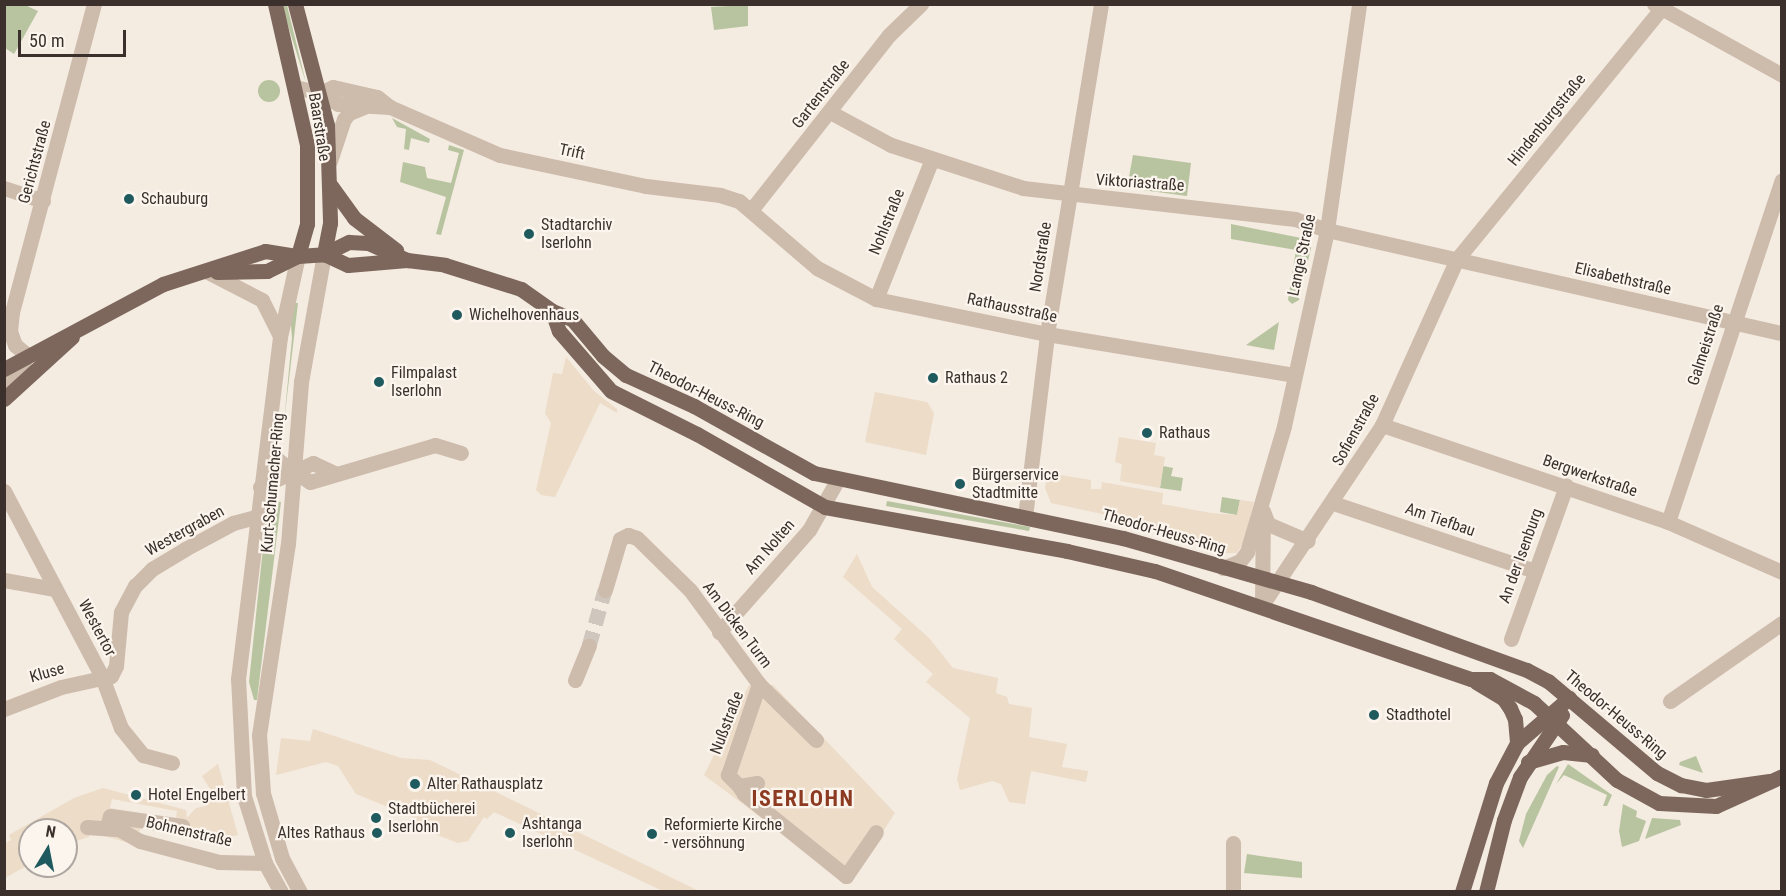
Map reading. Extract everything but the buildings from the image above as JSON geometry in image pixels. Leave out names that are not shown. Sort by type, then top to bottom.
[{"type":"main road","name":"Baarstraße","points":[[275,4],[295,87],[308,157],[307,224],[298,256]]},
{"type":"main road","name":"Baarstraße","points":[[295,4],[320,93],[330,161],[330,223],[324,254]]},
{"type":"main road","points":[[330,185],[354,218],[407,260]]},
{"type":"main road","name":"Theodor-Heuss-Ring","points":[[298,256],[324,254],[349,242],[368,243],[407,260]]},
{"type":"main road","points":[[4,369],[26,354],[79,331],[163,284],[207,273],[265,251],[298,256]]},
{"type":"main road","name":"Theodor-Heuss-Ring","points":[[324,254],[348,265],[407,260],[455,267],[521,289],[552,311],[572,319],[603,356],[626,375],[694,406],[789,462],[838,479],[1123,537],[1262,581],[1280,582],[1503,659],[1548,681],[1634,755],[1681,785],[1706,790],[1775,778]]},
{"type":"main road","points":[[207,273],[267,271],[298,256]]},
{"type":"main road","name":"Theodor-Heuss-Ring","points":[[552,311],[559,331],[611,391],[697,434],[825,507],[1096,557],[1262,605],[1471,679],[1490,679],[1517,691],[1553,718],[1617,780],[1646,799],[1675,807],[1727,804],[1775,778]]},
{"type":"main road","points":[[4,399],[79,331]]},
{"type":"main road","points":[[1471,679],[1503,698],[1515,718],[1517,743]]},
{"type":"main road","points":[[1486,891],[1504,820],[1528,762],[1553,718],[1569,698]]},
{"type":"main road","points":[[1462,891],[1496,783],[1517,743],[1553,718]]},
{"type":"main road","points":[[1528,762],[1563,752],[1592,755]]},
{"type":"street","name":"Gerichtstraße","points":[[26,354],[15,345],[10,331],[94,4]]},
{"type":"street","name":"Gartenstraße","points":[[752,208],[890,34],[921,4]]},
{"type":"street","name":"Nordstraße","points":[[1025,517],[1047,334],[1101,4]]},
{"type":"street","name":"Lange Straße","points":[[1223,568],[1240,561],[1247,552],[1262,509],[1327,230],[1359,4]]},
{"type":"street","points":[[1660,6],[1782,75]]},
{"type":"street","name":"Hindenburgstraße","points":[[1457,259],[1660,6]]},
{"type":"street","name":"Trift","points":[[295,87],[320,93],[338,104],[390,107]]},
{"type":"street","name":"Trift","points":[[320,93],[333,87],[377,97],[390,107],[500,155],[646,186],[720,195],[752,208]]},
{"type":"street","points":[[330,161],[344,119],[349,113],[365,107]]},
{"type":"street","name":"Viktoriastraße","points":[[830,112],[863,132],[932,159],[1023,188],[1069,195],[1250,212],[1295,219],[1327,230],[1457,259]]},
{"type":"street","name":"Nohlstraße","points":[[876,299],[932,159]]},
{"type":"street","name":"Galmeistraße","points":[[1668,522],[1732,323],[1782,180]]},
{"type":"street","points":[[4,188],[43,201]]},
{"type":"street","name":"Rathausstraße","points":[[752,208],[817,268],[876,299],[1047,334],[1294,375]]},
{"type":"street","name":"Kurt-Schumacher-Ring","points":[[300,891],[282,858],[264,793],[260,765],[261,716],[288,544],[299,393],[324,254]]},
{"type":"street","name":"Kurt-Schumacher-Ring","points":[[281,891],[265,863],[244,796],[238,712],[255,517],[267,444],[280,337],[298,256]]},
{"type":"street","name":"Elisabethstraße","points":[[1457,259],[1782,333]]},
{"type":"street","name":"Sofienstraße","points":[[1262,605],[1308,542],[1382,426],[1457,259]]},
{"type":"street","points":[[207,273],[236,283],[262,300],[280,337]]},
{"type":"street","points":[[4,387],[22,368],[26,354]]},
{"type":"street","name":"Bergwerkstraße","points":[[1382,426],[1668,522],[1782,572]]},
{"type":"street","points":[[267,444],[279,460],[294,471]]},
{"type":"street","points":[[260,487],[312,463],[337,474],[435,445],[461,453]]},
{"type":"street","name":"Am Nolten","points":[[719,632],[825,507],[838,479]]},
{"type":"street","name":"An der Isenburg","points":[[1511,639],[1566,486]]},
{"type":"street","name":"Westertor","points":[[7,494],[102,677],[121,728],[143,755],[172,763]]},
{"type":"street","name":"Am Tiefbau","points":[[1333,503],[1535,571]]},
{"type":"street","points":[[1262,509],[1268,524],[1308,542]]},
{"type":"street","name":"Lange Straße","points":[[1262,509],[1266,559],[1262,581],[1262,605]]},
{"type":"street","name":"Westergraben","points":[[102,677],[115,672],[121,612],[143,578],[185,549],[233,523],[255,517]]},
{"type":"street","name":"Am Dicken Turm","points":[[605,590],[620,539],[628,535],[653,550],[690,590],[759,684],[816,740]]},
{"type":"street","points":[[4,580],[55,589]]},
{"type":"street","points":[[1670,701],[1782,623]]},
{"type":"street","points":[[574,680],[589,646]]},
{"type":"street","name":"Kluse","points":[[4,709],[21,699],[102,677]]},
{"type":"street","name":"Nußstraße","points":[[739,786],[728,775],[729,766],[759,684]]},
{"type":"street","points":[[238,712],[261,716]]},
{"type":"street","points":[[757,783],[739,786],[744,794],[846,876],[876,832]]},
{"type":"street","points":[[87,827],[107,827],[110,816],[182,826]]},
{"type":"street","name":"Bohnenstraße","points":[[107,827],[140,841],[219,861],[265,863]]},
{"type":"street","points":[[1233,843],[1233,891]]},
{"type":"green space","points":[[5,4],[25,5],[38,11],[14,54],[5,48]]},
{"type":"green space","points":[[283,5],[287,5],[306,83],[285,16]]},
{"type":"green space","points":[[748,5],[748,26],[714,30],[711,7]]},
{"type":"green space","points":[[265,80],[273,80],[280,87],[280,95],[273,102],[265,102],[258,95],[258,87]]},
{"type":"green space","points":[[392,118],[430,139],[429,143],[411,138],[409,150],[404,149],[406,129],[397,127]]},
{"type":"green space","points":[[449,145],[464,150],[441,235],[436,234],[446,197],[400,182],[403,162],[425,167],[427,178],[451,183],[459,153],[448,150]]},
{"type":"green space","points":[[1133,155],[1191,163],[1187,196],[1127,188]]},
{"type":"green space","points":[[1231,224],[1306,239],[1311,248],[1299,300],[1292,304],[1288,300],[1296,250],[1231,239]]},
{"type":"green space","points":[[289,303],[298,303],[284,422],[292,338]]},
{"type":"green space","points":[[1279,322],[1274,350],[1246,345]]},
{"type":"green space","points":[[1163,466],[1173,468],[1171,476],[1183,478],[1181,491],[1160,488]]},
{"type":"green space","points":[[1222,497],[1240,500],[1237,515],[1220,512]]},
{"type":"green space","points":[[268,500],[281,502],[257,700],[254,700],[249,682]]},
{"type":"green space","points":[[887,501],[1030,527],[1029,531],[886,506]]},
{"type":"green space","points":[[1696,756],[1703,773],[1679,765],[1680,762]]},
{"type":"green space","points":[[1568,764],[1612,795],[1607,806],[1603,806],[1607,795],[1564,775],[1556,784]]},
{"type":"green space","points":[[1557,766],[1559,767],[1523,848],[1519,841],[1526,814],[1547,775]]},
{"type":"green space","points":[[1623,804],[1637,811],[1636,817],[1646,821],[1639,841],[1622,847],[1619,831]]},
{"type":"green space","points":[[1652,818],[1680,820],[1681,825],[1645,839]]},
{"type":"green space","points":[[1247,854],[1302,862],[1302,878],[1244,873]]},
{"type":"shaded area","points":[[566,357],[594,391],[617,409],[617,413],[600,403],[555,497],[541,495],[536,490],[551,423],[545,413],[553,373],[562,374]]},
{"type":"shaded area","points":[[875,392],[927,402],[934,413],[926,455],[865,442]]},
{"type":"shaded area","points":[[1119,437],[1156,443],[1154,455],[1165,457],[1160,488],[1120,481],[1122,464],[1115,462]]},
{"type":"shaded area","points":[[1048,473],[1091,480],[1091,489],[1101,489],[1102,482],[1163,493],[1162,504],[1211,513],[1237,515],[1240,500],[1254,502],[1244,542],[1237,553],[1222,553],[1219,547],[1180,534],[1172,536],[1121,518],[1051,503],[1045,488]]},
{"type":"shaded area","points":[[857,554],[872,587],[929,638],[953,668],[998,678],[996,693],[1007,697],[1009,704],[1032,708],[1029,737],[1067,744],[1062,767],[1088,771],[1086,782],[1031,771],[1025,804],[1009,802],[1001,784],[992,781],[960,790],[957,779],[970,718],[926,682],[933,674],[894,639],[902,629],[843,577]]},
{"type":"shaded area","points":[[749,685],[773,685],[895,813],[849,883],[704,775]]},
{"type":"shaded area","name":"Alter Rathausplatz","points":[[313,729],[401,758],[430,760],[699,891],[663,891],[494,812],[487,819],[484,817],[468,841],[458,843],[409,824],[413,817],[356,794],[338,766],[326,762],[276,775],[281,738],[310,741]]},
{"type":"shaded area","points":[[218,764],[238,835],[205,842],[141,828],[133,844],[90,832],[89,837],[78,840],[78,818],[39,818],[74,798],[103,788],[186,810],[187,818],[196,808],[206,806],[210,789],[202,776]],"holes":[[[112,799],[177,811],[176,819],[110,808]]]},
{"type":"shaded area","points":[[18,830],[18,871],[5,878],[4,844],[11,840],[9,835]]},
{"type":"tunnel","points":[[589,646],[605,590]]},
{"type":"place","name":"Schauburg","points":[[129,199]]},
{"type":"place","name":"Stadtarchiv Iserlohn","points":[[529,234]]},
{"type":"place","name":"Wichelhovenhaus","points":[[457,315]]},
{"type":"place","name":"Rathaus 2","points":[[933,378]]},
{"type":"place","name":"Filmpalast Iserlohn","points":[[379,382]]},
{"type":"place","name":"Rathaus","points":[[1147,433]]},
{"type":"place","name":"Bürgerservice Stadtmitte","points":[[960,484]]},
{"type":"place","name":"Stadthotel","points":[[1374,715]]},
{"type":"place","name":"Alter Rathausplatz","points":[[415,784]]},
{"type":"place","name":"Hotel Engelbert","points":[[136,795]]},
{"type":"place","name":"Stadtbücherei Iserlohn","points":[[376,818]]},
{"type":"place","name":"Altes Rathaus","points":[[377,833]]},
{"type":"place","name":"Ashtanga Iserlohn","points":[[510,833]]},
{"type":"place","name":"Reformierte Kirche - versöhnung","points":[[652,834]]},
{"type":"district","name":"ISERLOHN","points":[[803,799]]}]
